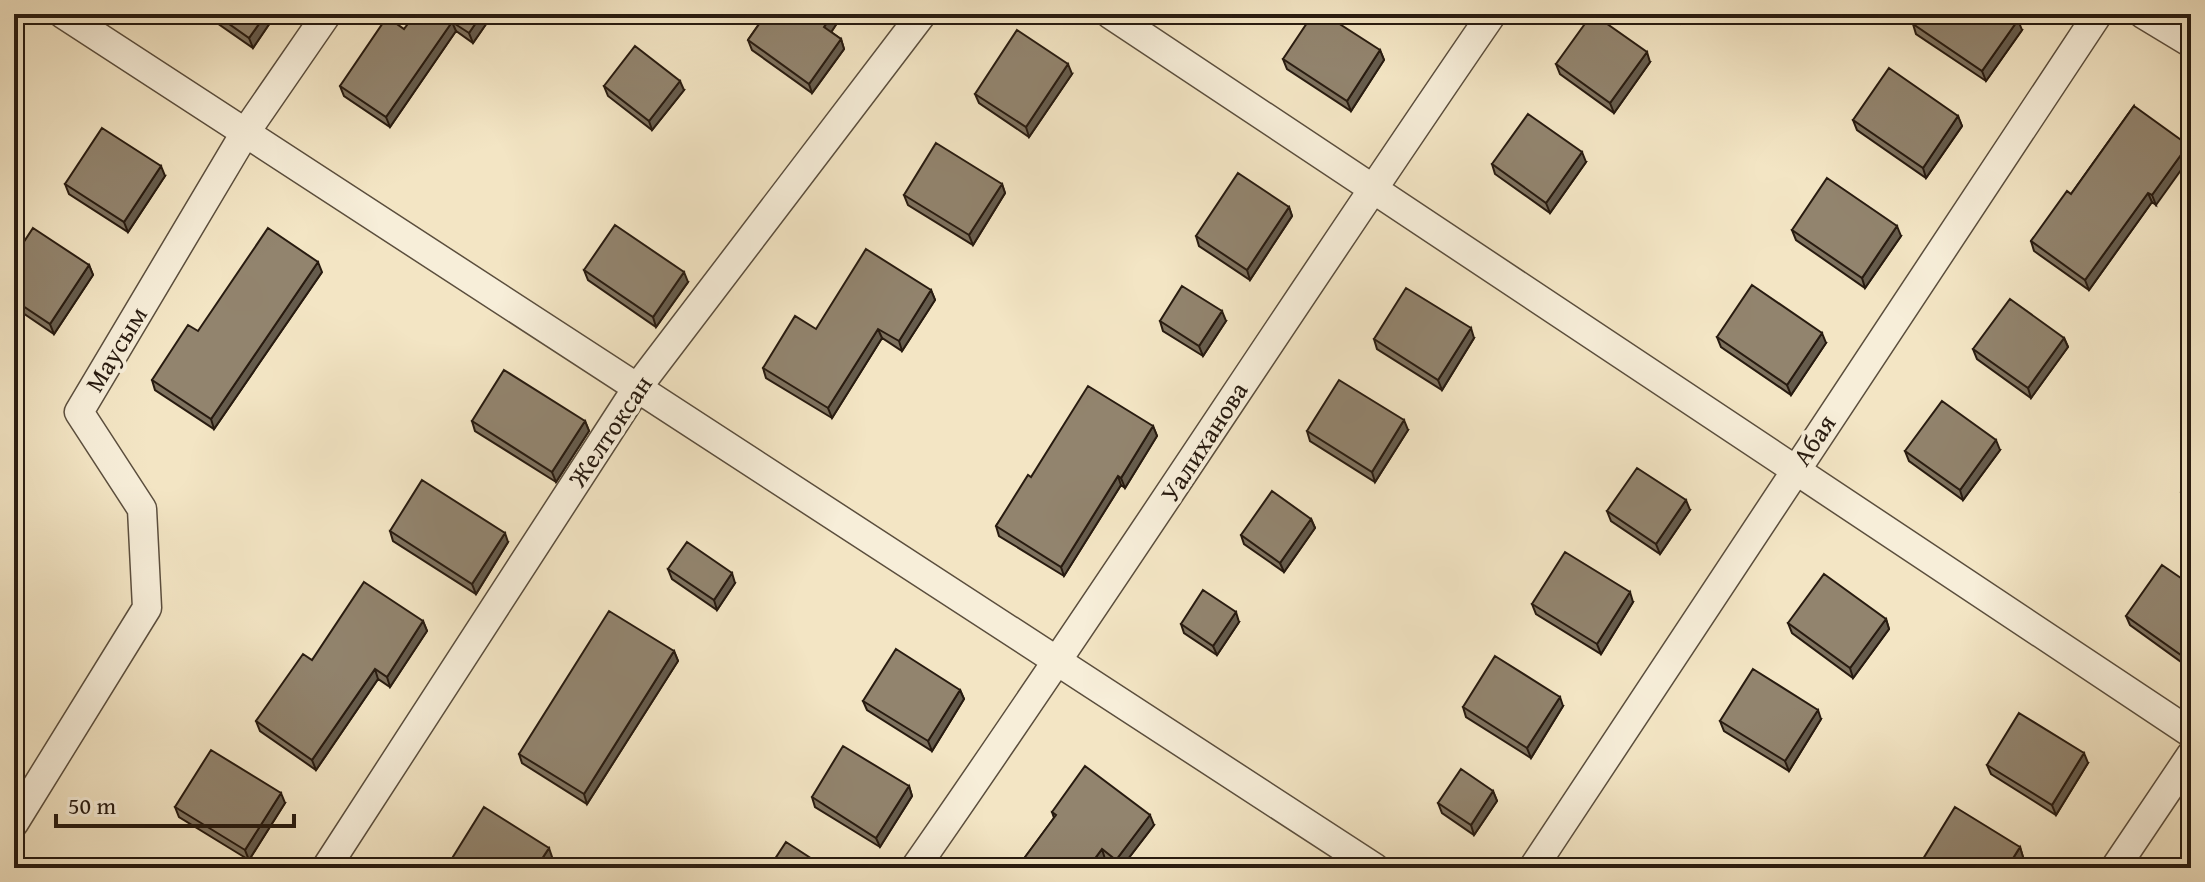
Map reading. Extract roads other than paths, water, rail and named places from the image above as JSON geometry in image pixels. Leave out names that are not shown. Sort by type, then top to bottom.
[{"type":"street","points":[[63,14],[1375,868]]},
{"type":"street","name":"Маусым","points":[[14,823],[147,608],[142,509],[79,412],[245,133],[327,14]]},
{"type":"street","name":"Желтоксан","points":[[326,868],[637,388],[922,14]]},
{"type":"street","points":[[1110,14],[2191,733]]},
{"type":"street","name":"Уалиханова","points":[[915,868],[1059,662],[1372,188],[1492,14]]},
{"type":"street","name":"Абая","points":[[1533,868],[2098,14]]},
{"type":"street","points":[[2143,14],[2191,43]]},
{"type":"street","points":[[2115,868],[2191,755]]}]
